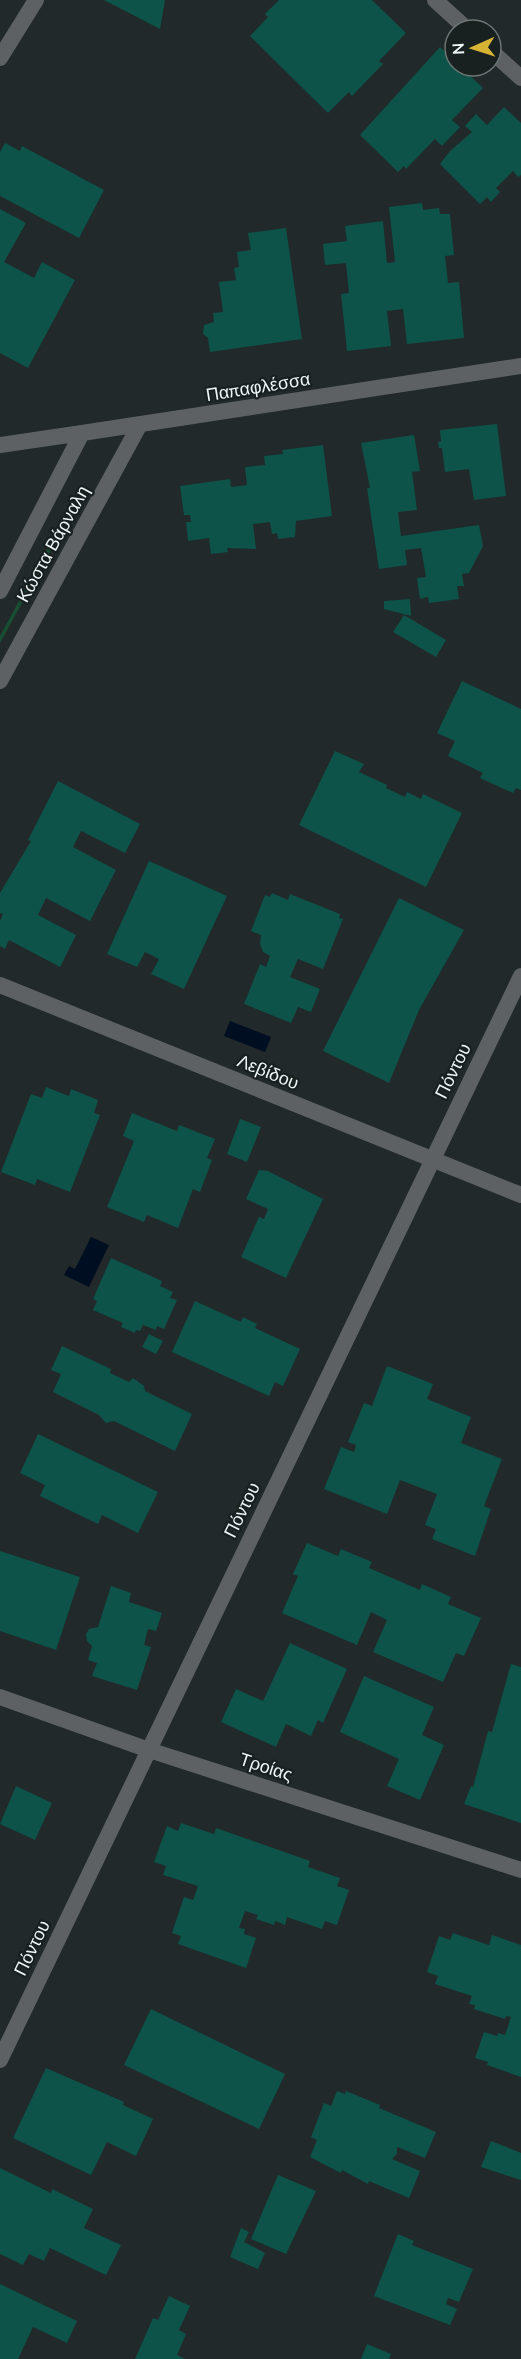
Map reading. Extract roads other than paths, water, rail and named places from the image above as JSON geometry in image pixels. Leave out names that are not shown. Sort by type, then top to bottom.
[{"type":"street","points":[[0,58],[36,0]]},
{"type":"street","points":[[435,0],[455,18]]},
{"type":"street","points":[[503,62],[521,78]]},
{"type":"street","name":"Παπαφλέσσα","points":[[0,445],[139,426],[521,366]]},
{"type":"street","name":"Κώστα Βάρναλη","points":[[0,681],[139,426]]},
{"type":"street","name":"Κώστα Βάρναλη","points":[[0,591],[82,433]]},
{"type":"street","name":"Πόντου","points":[[0,2060],[521,976]]},
{"type":"street","name":"Λεβίδου","points":[[0,986],[521,1195]]},
{"type":"street","name":"Τροίας","points":[[0,1697],[149,1750],[521,1870]]},
{"type":"water","points":[[230,1021],[271,1037],[265,1052],[224,1036]]},
{"type":"water","points":[[91,1237],[109,1245],[89,1287],[64,1275],[69,1266],[75,1269]]}]
